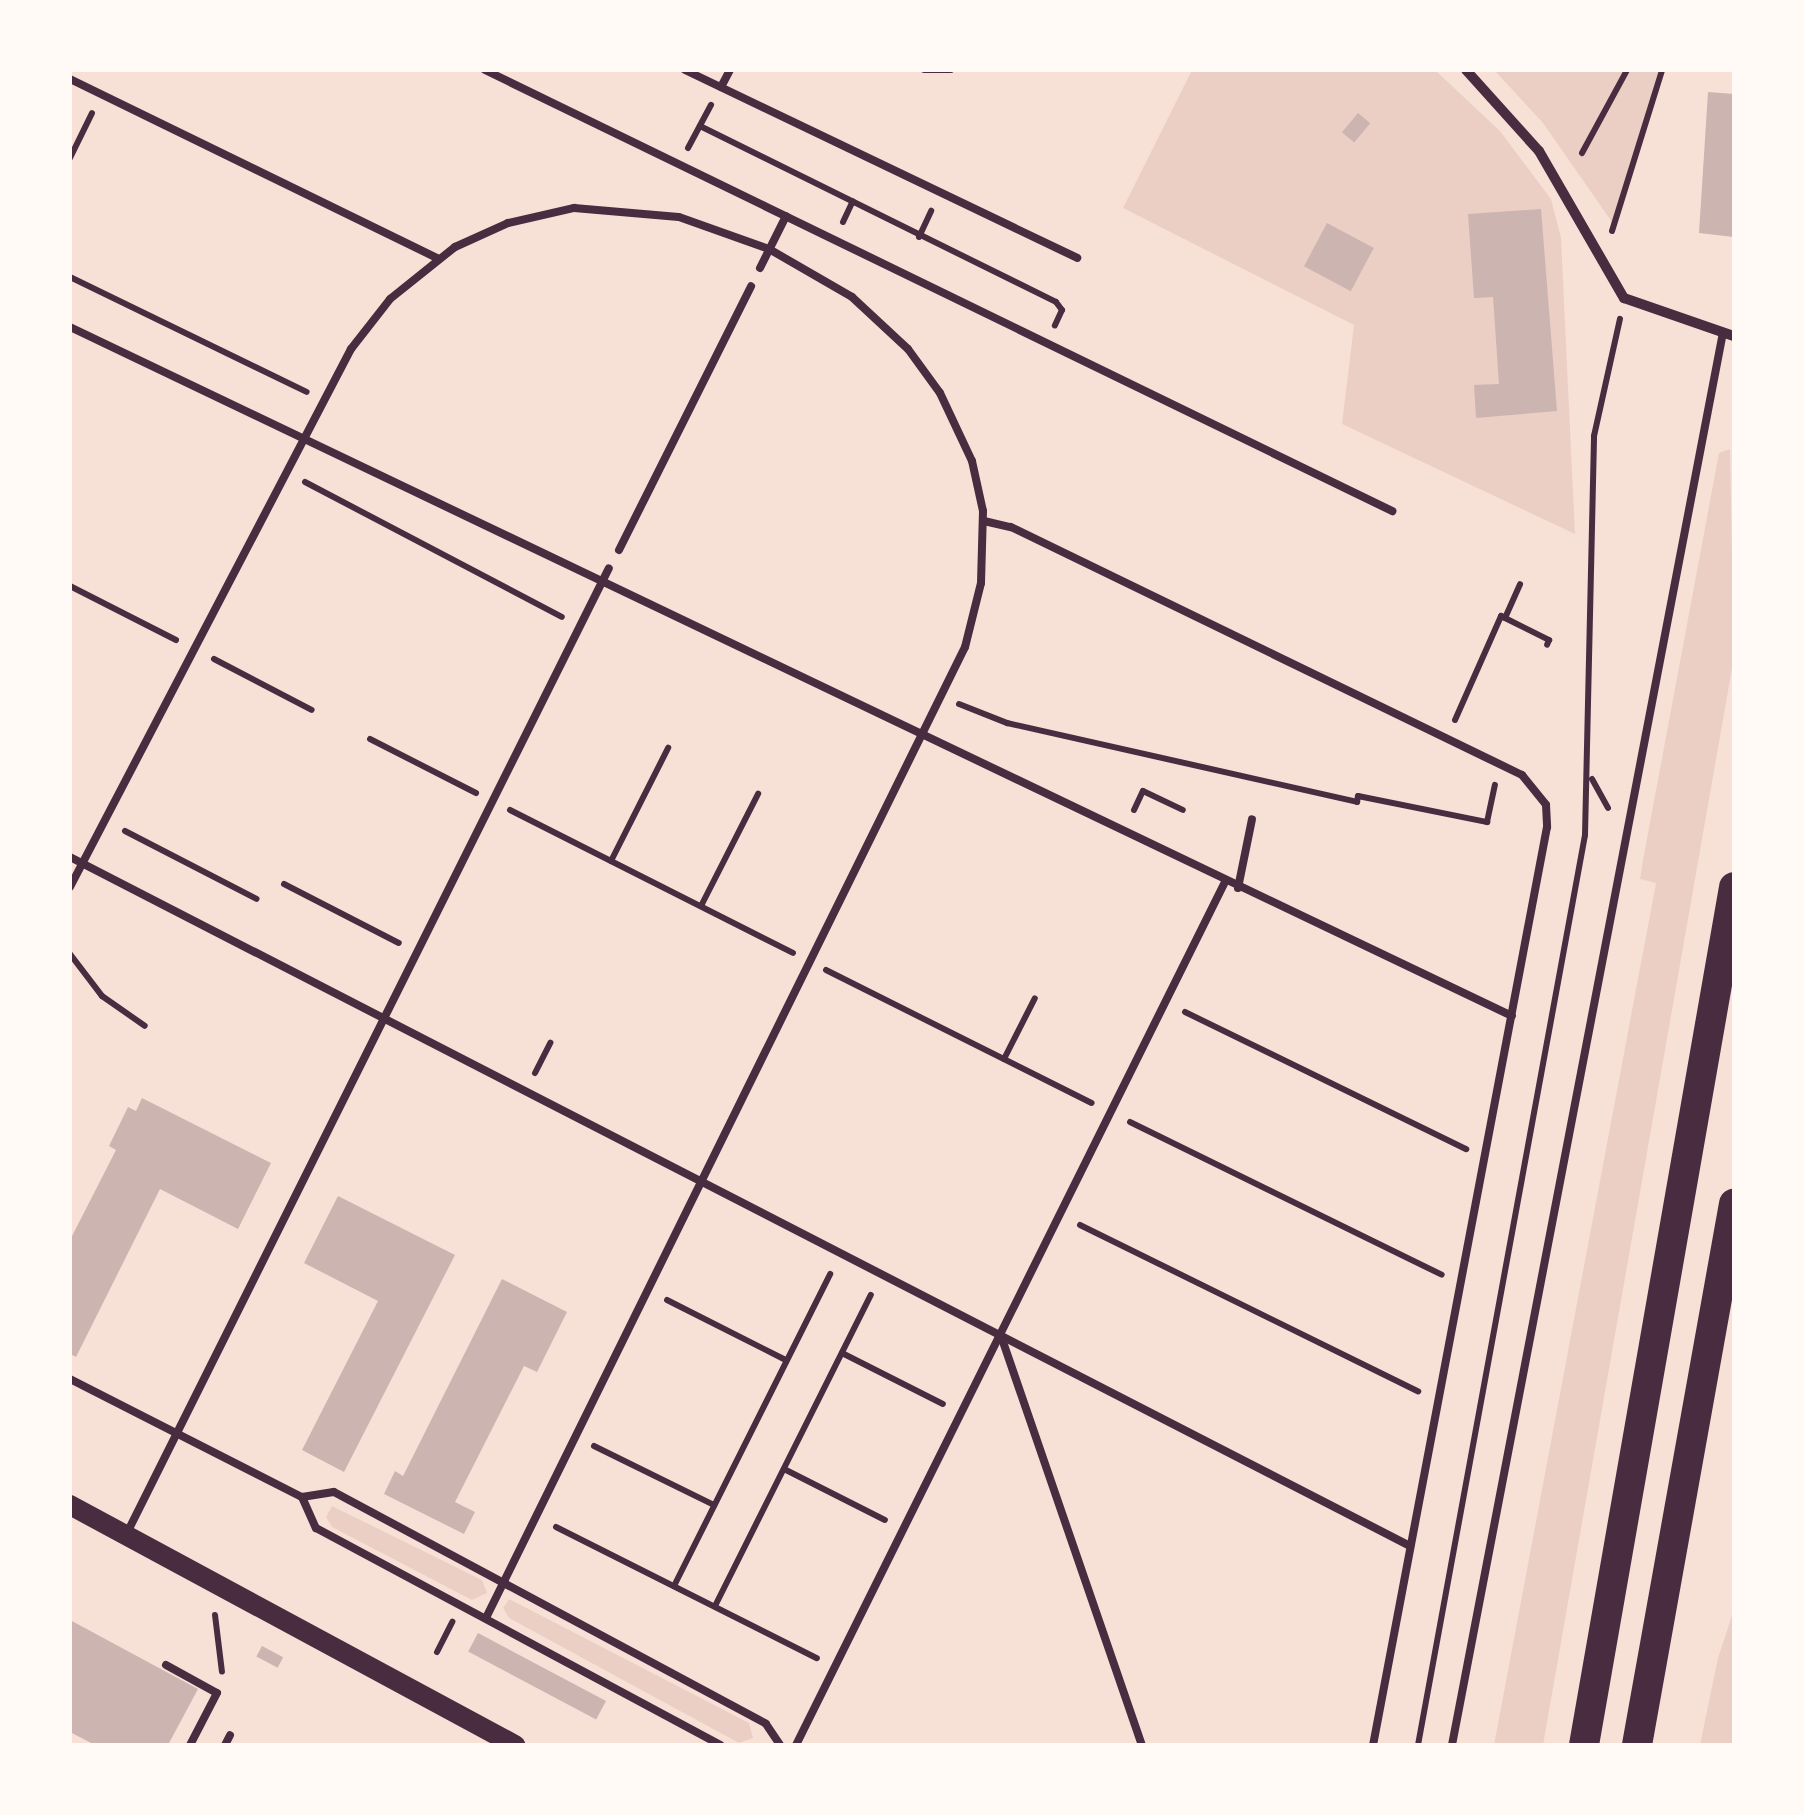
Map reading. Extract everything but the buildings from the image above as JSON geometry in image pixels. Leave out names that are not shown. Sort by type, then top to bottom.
[{"type":"highway","points":[[1584,1745],[1734,887]]},
{"type":"highway","points":[[1637,1745],[1734,1204]]},
{"type":"main road","points":[[70,1505],[515,1745]]},
{"type":"street","points":[[1466,70],[1539,151],[1624,298],[1729,334]]},
{"type":"lane","points":[[484,70],[1392,511]]},
{"type":"lane","points":[[686,70],[1077,258]]},
{"type":"lane","points":[[721,87],[730,70]]},
{"type":"lane","points":[[70,79],[437,258]]},
{"type":"lane","points":[[70,887],[323,399],[376,316],[437,258],[508,223],[595,207],[680,216],[769,249],[852,297],[916,360],[963,439],[984,521],[972,624],[922,738],[486,1618]]},
{"type":"lane","points":[[760,268],[786,216]]},
{"type":"lane","points":[[619,550],[750,286]]},
{"type":"lane","points":[[70,327],[1122,834],[1512,1016]]},
{"type":"lane","points":[[1452,1745],[1625,838],[1729,334]]},
{"type":"lane","points":[[984,521],[1011,527],[1500,764],[1534,784],[1548,816],[1373,1745]]},
{"type":"lane","points":[[126,1535],[609,568]]},
{"type":"lane","points":[[1238,888],[1252,819]]},
{"type":"lane","points":[[70,857],[1410,1546]]},
{"type":"lane","points":[[796,1745],[1225,882]]},
{"type":"lane","points":[[1001,1336],[1142,1745]]},
{"type":"lane","points":[[70,1379],[302,1497],[334,1492],[766,1724],[780,1745]]},
{"type":"lane","points":[[302,1497],[316,1528],[720,1745]]},
{"type":"lane","points":[[166,1665],[218,1693],[190,1745]]},
{"type":"lane","points":[[225,1745],[230,1735]]},
{"type":"path","points":[[924,70],[951,70]]},
{"type":"path","points":[[1582,152],[1626,70]]},
{"type":"path","points":[[1614,225],[1662,70]]},
{"type":"path","points":[[70,158],[101,94]]},
{"type":"path","points":[[700,126],[1056,302],[1061,314]]},
{"type":"path","points":[[919,237],[935,203]]},
{"type":"path","points":[[70,277],[323,399]]},
{"type":"path","points":[[1418,1745],[1592,778],[1594,436],[1624,298]]},
{"type":"path","points":[[286,472],[580,627]]},
{"type":"path","points":[[1446,738],[1520,584]]},
{"type":"path","points":[[1505,618],[1550,640],[1548,646]]},
{"type":"path","points":[[974,711],[1329,796],[1357,802],[1358,796],[1487,822],[1500,764]]},
{"type":"path","points":[[370,739],[1111,1113],[1461,1284]]},
{"type":"path","points":[[611,861],[668,748]]},
{"type":"path","points":[[1122,834],[1143,791],[1183,810]]},
{"type":"path","points":[[701,906],[758,794]]},
{"type":"path","points":[[106,822],[257,899]]},
{"type":"path","points":[[284,884],[418,952]]},
{"type":"path","points":[[70,954],[102,996],[145,1026]]},
{"type":"path","points":[[1004,1059],[1035,998]]},
{"type":"path","points":[[1166,1002],[1485,1158]]},
{"type":"path","points":[[526,1091],[550,1043]]},
{"type":"path","points":[[1060,1216],[1437,1400]]},
{"type":"path","points":[[674,1586],[840,1253]]},
{"type":"path","points":[[715,1606],[882,1274]]},
{"type":"path","points":[[648,1290],[786,1360]]},
{"type":"path","points":[[842,1353],[962,1414]]},
{"type":"path","points":[[599,1448],[714,1506]]},
{"type":"path","points":[[784,1469],[904,1530]]},
{"type":"path","points":[[560,1529],[836,1668]]},
{"type":"path","points":[[217,1612],[218,1693]]},
{"type":"shaded area","points":[[1192,70],[1435,70],[1500,131],[1551,199],[1561,238],[1575,534],[1342,424],[1354,325],[1123,208]]},
{"type":"shaded area","points":[[1494,70],[1662,70],[1614,225],[1543,123]]},
{"type":"shaded area","points":[[1730,449],[1734,657],[1543,1745],[1494,1745],[1656,883],[1640,879],[1643,860],[1719,453]]},
{"type":"shaded area","points":[[332,1506],[482,1580],[487,1593],[472,1600],[332,1527],[326,1517]]},
{"type":"shaded area","points":[[509,1599],[749,1723],[753,1738],[739,1743],[509,1618],[503,1608]]},
{"type":"shaded area","points":[[1734,1609],[1734,1745],[1700,1745],[1718,1658]]}]
